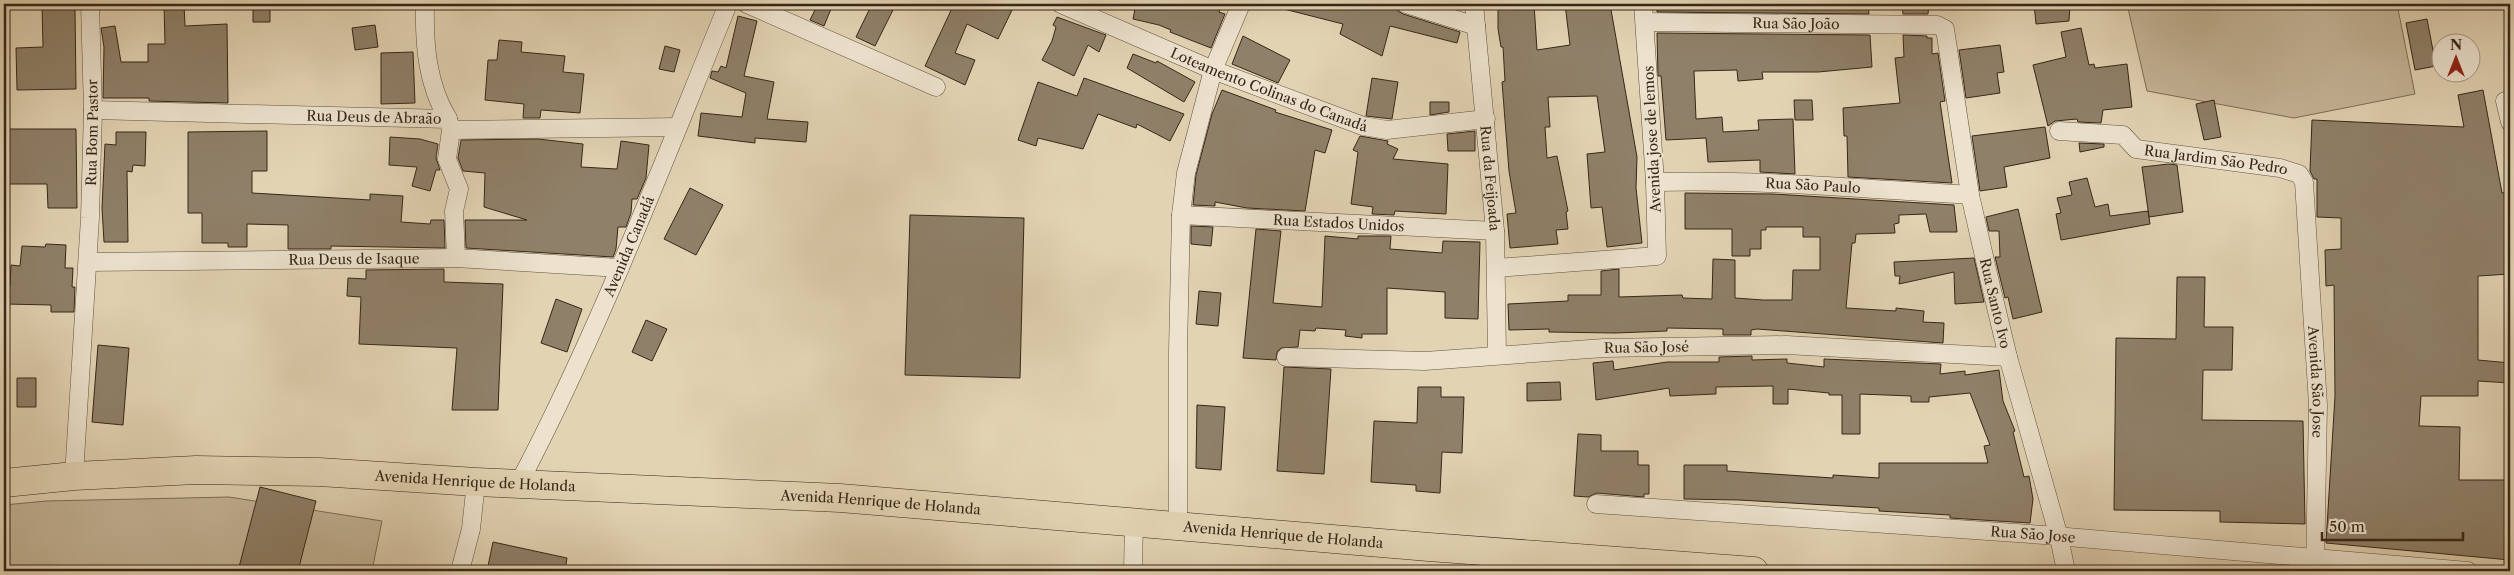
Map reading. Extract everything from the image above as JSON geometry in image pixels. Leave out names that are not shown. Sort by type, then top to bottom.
[{"type":"main road","name":"Avenida Henrique de Holanda","points":[[4,483],[74,476],[196,470],[319,472],[476,482],[840,498],[1754,571]]},
{"type":"street","name":"Rua Bom Pastor","points":[[74,476],[88,262],[93,110],[90,4]]},
{"type":"street","points":[[425,4],[424,42],[435,94],[449,124],[447,159],[459,189],[454,211],[456,258]]},
{"type":"street","name":"Avenida Canadá","points":[[519,483],[549,424],[620,268],[728,4]]},
{"type":"street","points":[[747,4],[936,87]]},
{"type":"street","name":"Loteamento Colinas do Canadá","points":[[1060,4],[1213,70],[1363,126],[1387,130],[1486,119]]},
{"type":"street","points":[[1178,526],[1178,351],[1181,216],[1186,173],[1213,70],[1241,4]]},
{"type":"street","points":[[1406,4],[1476,26]]},
{"type":"street","name":"Rua da Feijoada","points":[[1474,4],[1496,232],[1497,354]]},
{"type":"street","points":[[1644,4],[1645,22]]},
{"type":"street","name":"Rua São João","points":[[1645,22],[1937,25],[1946,31]]},
{"type":"street","name":"Avenida jose de lemos","points":[[1496,268],[1657,256],[1655,182],[1645,22]]},
{"type":"street","name":"Rua Santo Ivo","points":[[1946,31],[1970,195],[2008,357],[2059,536],[2066,571]]},
{"type":"street","points":[[2505,101],[2510,122]]},
{"type":"street","name":"Rua Deus de Abraão","points":[[93,110],[449,124],[678,127]]},
{"type":"street","name":"Rua Jardim São Pedro","points":[[2060,131],[2123,136],[2136,149],[2280,168],[2299,174],[2304,182],[2306,191]]},
{"type":"street","name":"Rua São Paulo","points":[[1655,182],[1712,180],[1769,182],[1970,195]]},
{"type":"street","name":"Avenida São Jose","points":[[2306,191],[2318,404],[2315,564]]},
{"type":"street","name":"Rua Estados Unidos","points":[[1181,216],[1496,232]]},
{"type":"street","name":"Rua Deus de Isaque","points":[[88,262],[456,258],[620,268]]},
{"type":"street","name":"Rua São José","points":[[1286,357],[1425,361],[1497,354],[1604,348],[1786,345],[2008,357]]},
{"type":"street","points":[[460,571],[470,529],[476,482]]},
{"type":"street","name":"Rua São Jose","points":[[1596,504],[2059,536],[2315,564],[2468,571]]},
{"type":"street","points":[[1133,571],[1134,522]]},
{"type":"shaded area","points":[[2127,4],[2397,4],[2415,94],[2294,118],[2147,91]]},
{"type":"shaded area","points":[[229,497],[382,521],[372,571],[4,571],[4,505],[46,501]]},
{"type":"building","points":[[42,4],[68,4],[68,9],[75,9],[76,89],[17,90],[16,48],[43,47]]},
{"type":"building","points":[[164,4],[184,4],[185,26],[227,24],[228,103],[149,101],[149,98],[103,98],[104,47],[101,28],[115,26],[121,62],[148,62],[148,44],[165,44]]},
{"type":"building","points":[[253,4],[270,4],[270,22],[253,22]]},
{"type":"building","points":[[818,4],[833,4],[824,26],[810,20]]},
{"type":"building","points":[[872,4],[896,4],[875,46],[856,37]]},
{"type":"building","points":[[954,4],[1015,4],[998,39],[967,24],[955,53],[975,60],[965,85],[925,66]]},
{"type":"building","points":[[1136,4],[1222,4],[1219,12],[1225,14],[1211,48],[1170,32],[1171,30],[1159,25],[1133,19]]},
{"type":"building","points":[[1285,4],[1396,4],[1398,11],[1403,14],[1460,32],[1457,43],[1390,26],[1382,56],[1340,34],[1343,24],[1284,9]]},
{"type":"building","points":[[1498,4],[1534,4],[1537,50],[1570,45],[1565,4],[1610,4],[1637,157],[1636,188],[1642,243],[1607,247],[1602,207],[1591,208],[1587,154],[1605,152],[1597,96],[1548,97],[1550,127],[1545,127],[1547,158],[1557,156],[1568,211],[1566,212],[1568,229],[1556,230],[1558,244],[1510,248],[1507,214],[1516,213],[1509,171],[1502,82],[1505,81],[1503,47],[1501,47],[1498,29]]},
{"type":"building","points":[[1657,4],[1868,4],[1869,14],[1657,12]]},
{"type":"building","points":[[1902,4],[1929,4],[1928,14],[1903,14]]},
{"type":"building","points":[[2034,4],[2070,4],[2069,21],[2036,24]]},
{"type":"building","points":[[738,16],[757,21],[744,76],[774,82],[767,119],[808,122],[806,142],[755,138],[755,143],[698,136],[701,113],[742,117],[746,93],[710,78],[712,71],[718,72],[721,66],[726,68]]},
{"type":"building","points":[[1057,17],[1106,35],[1099,52],[1088,45],[1074,76],[1042,60],[1052,41],[1056,27],[1053,25]]},
{"type":"building","points":[[2427,19],[2432,45],[2432,67],[2415,70],[2406,23]]},
{"type":"building","points":[[375,25],[378,47],[355,50],[352,28]]},
{"type":"building","points":[[2081,28],[2089,65],[2094,64],[2095,68],[2127,64],[2132,107],[2103,110],[2101,123],[2078,122],[2077,119],[2055,121],[2048,126],[2033,65],[2066,57],[2061,32]]},
{"type":"building","points":[[1657,33],[1870,35],[1872,67],[1818,72],[1762,72],[1763,79],[1738,81],[1737,70],[1694,71],[1696,119],[1722,117],[1723,132],[1759,130],[1758,120],[1793,119],[1795,174],[1760,172],[1760,160],[1708,162],[1706,138],[1666,140],[1661,76],[1658,76]]},
{"type":"building","points":[[1903,35],[1932,38],[1932,54],[1938,53],[1945,101],[1940,102],[1952,183],[1848,177],[1847,136],[1844,136],[1843,108],[1900,103],[1895,58],[1904,57]]},
{"type":"building","points":[[1243,36],[1290,60],[1278,83],[1232,64]]},
{"type":"building","points":[[499,40],[522,42],[521,52],[565,56],[563,72],[584,74],[580,113],[541,110],[540,118],[523,118],[524,104],[485,100],[488,60],[497,60]]},
{"type":"building","points":[[2000,45],[2004,72],[1997,73],[2000,93],[1966,98],[1959,50]]},
{"type":"building","points":[[665,46],[680,50],[674,72],[659,69]]},
{"type":"building","points":[[413,52],[415,103],[381,104],[381,53]]},
{"type":"building","points":[[1133,54],[1156,63],[1157,61],[1195,82],[1184,102],[1127,68]]},
{"type":"building","points":[[1084,78],[1184,114],[1170,141],[1137,124],[1136,128],[1098,114],[1083,149],[1038,138],[1036,146],[1018,140],[1038,82],[1077,96]]},
{"type":"building","points":[[1372,78],[1398,82],[1392,119],[1366,116]]},
{"type":"building","points":[[1222,90],[1276,110],[1275,112],[1332,130],[1325,153],[1315,150],[1305,211],[1247,208],[1215,202],[1215,206],[1193,205],[1196,175],[1212,114]]},
{"type":"building","points":[[2483,90],[2502,193],[2509,192],[2510,274],[2478,276],[2478,360],[2510,363],[2510,383],[2478,381],[2478,396],[2421,396],[2419,426],[2460,427],[2459,480],[2510,480],[2510,560],[2326,543],[2335,396],[2334,285],[2326,286],[2325,250],[2341,249],[2341,218],[2317,217],[2317,179],[2314,179],[2310,171],[2312,120],[2464,127],[2458,95]]},
{"type":"building","points":[[1794,100],[1812,100],[1813,120],[1795,120]]},
{"type":"building","points":[[2214,100],[2221,137],[2204,140],[2196,104]]},
{"type":"building","points":[[1430,102],[1449,102],[1449,112],[1430,115]]},
{"type":"building","points":[[2045,127],[2050,158],[2004,167],[2007,187],[1980,191],[1972,136]]},
{"type":"building","points":[[4,129],[76,129],[77,208],[48,208],[47,184],[4,184]]},
{"type":"building","points":[[267,131],[267,171],[252,171],[252,193],[370,200],[370,194],[403,196],[401,222],[430,224],[431,220],[444,220],[445,248],[331,246],[331,249],[288,249],[288,225],[247,224],[247,247],[228,247],[228,243],[202,243],[202,213],[188,213],[188,132]]},
{"type":"building","points":[[1475,131],[1475,151],[1448,151],[1447,134]]},
{"type":"building","points":[[116,132],[146,132],[145,166],[133,165],[132,172],[127,171],[128,242],[104,242],[102,208],[105,144],[116,145]]},
{"type":"building","points":[[1360,136],[1388,141],[1387,144],[1398,149],[1393,159],[1448,164],[1446,214],[1395,211],[1394,215],[1372,214],[1373,207],[1351,204],[1358,152],[1353,150]]},
{"type":"building","points":[[390,137],[420,139],[438,144],[436,158],[440,170],[436,170],[430,191],[412,186],[417,167],[389,165]]},
{"type":"building","points":[[538,139],[583,144],[581,167],[617,169],[621,141],[649,145],[646,178],[637,199],[632,199],[631,213],[626,227],[618,227],[616,249],[613,257],[466,248],[465,220],[527,220],[484,207],[485,173],[463,171],[458,158],[461,140]]},
{"type":"building","points":[[2079,143],[2104,144],[2104,147],[2080,152]]},
{"type":"building","points":[[2177,165],[2183,212],[2149,217],[2142,167]]},
{"type":"building","points":[[2087,178],[2095,207],[2108,204],[2110,216],[2148,211],[2150,224],[2061,240],[2056,214],[2061,213],[2057,198],[2072,195],[2069,182]]},
{"type":"building","points":[[690,188],[723,205],[696,255],[664,239]]},
{"type":"building","points":[[1685,193],[1773,194],[1954,205],[1957,232],[1930,232],[1926,214],[1899,215],[1899,223],[1894,224],[1895,233],[1856,234],[1855,243],[1852,243],[1846,308],[1896,311],[1896,308],[1924,311],[1923,322],[1944,323],[1943,343],[1757,329],[1751,330],[1751,335],[1723,335],[1723,329],[1667,328],[1667,331],[1615,333],[1549,332],[1549,329],[1509,330],[1508,304],[1568,301],[1568,295],[1601,295],[1601,271],[1619,269],[1619,297],[1682,295],[1683,298],[1712,299],[1713,259],[1735,260],[1735,298],[1792,300],[1793,270],[1820,270],[1820,237],[1803,237],[1803,227],[1766,227],[1766,230],[1761,230],[1761,249],[1750,249],[1750,256],[1732,256],[1732,229],[1685,229]]},
{"type":"building","points":[[2018,209],[2042,312],[2013,319],[2008,297],[2005,298],[1995,257],[2000,257],[1999,231],[1989,231],[1986,217]]},
{"type":"building","points":[[910,215],[1024,218],[1020,378],[905,375]]},
{"type":"building","points":[[1191,226],[1213,227],[1211,246],[1191,244]]},
{"type":"building","points":[[1256,229],[1281,231],[1273,303],[1322,307],[1325,236],[1358,239],[1358,236],[1391,236],[1390,249],[1442,253],[1443,241],[1480,242],[1478,319],[1445,318],[1445,292],[1387,288],[1387,334],[1362,334],[1362,338],[1345,336],[1346,330],[1316,328],[1315,331],[1300,330],[1298,347],[1281,348],[1277,352],[1276,360],[1243,358]]},
{"type":"building","points":[[46,244],[66,245],[65,268],[73,268],[72,287],[75,287],[74,312],[51,312],[51,305],[5,304],[6,285],[10,286],[11,265],[20,266],[22,246],[45,247]]},
{"type":"building","points":[[1974,258],[1984,302],[1955,304],[1954,272],[1899,284],[1900,276],[1895,276],[1894,262]]},
{"type":"building","points":[[444,269],[444,282],[503,284],[498,410],[452,410],[457,348],[359,344],[361,297],[347,296],[348,278],[366,279],[366,270]]},
{"type":"building","points":[[2177,277],[2205,277],[2204,327],[2233,327],[2232,370],[2203,370],[2202,420],[2303,421],[2305,524],[2220,522],[2220,511],[2114,510],[2116,338],[2176,339]]},
{"type":"building","points":[[1199,291],[1221,293],[1218,326],[1196,324]]},
{"type":"building","points":[[556,299],[582,309],[567,352],[541,343]]},
{"type":"building","points":[[646,320],[667,329],[652,361],[632,352]]},
{"type":"building","points":[[98,345],[129,348],[123,425],[92,422]]},
{"type":"building","points":[[1752,356],[1752,360],[1787,359],[1787,363],[1824,367],[1824,359],[1941,364],[1940,374],[1965,371],[1965,375],[1999,370],[2003,401],[2015,431],[2013,432],[2024,477],[2029,476],[2033,499],[2030,523],[1950,518],[1950,515],[1879,511],[1879,508],[1739,500],[1684,499],[1684,465],[1727,465],[1727,471],[1833,478],[1833,475],[1879,478],[1879,463],[1988,463],[1984,446],[1990,445],[1970,393],[1929,397],[1929,402],[1911,402],[1911,396],[1860,394],[1860,434],[1842,434],[1842,395],[1829,395],[1829,393],[1788,389],[1788,404],[1773,404],[1773,386],[1716,387],[1716,394],[1670,396],[1669,388],[1596,400],[1593,363],[1613,361],[1614,370],[1667,362],[1719,362],[1719,357]]},
{"type":"building","points":[[1284,367],[1331,369],[1324,474],[1277,471]]},
{"type":"building","points":[[17,378],[36,378],[36,407],[17,407]]},
{"type":"building","points":[[1560,382],[1561,400],[1527,401],[1527,383]]},
{"type":"building","points":[[1418,387],[1441,387],[1441,397],[1464,397],[1462,453],[1442,452],[1440,493],[1416,491],[1416,485],[1371,482],[1374,421],[1417,423]]},
{"type":"building","points":[[1197,405],[1225,407],[1221,470],[1196,468]]},
{"type":"building","points":[[1578,434],[1601,435],[1601,451],[1638,451],[1638,465],[1649,465],[1649,494],[1644,494],[1644,497],[1597,493],[1588,497],[1574,496]]},
{"type":"building","points":[[260,487],[316,501],[298,571],[238,571]]},
{"type":"building","points":[[493,542],[567,558],[565,571],[487,571]]}]
